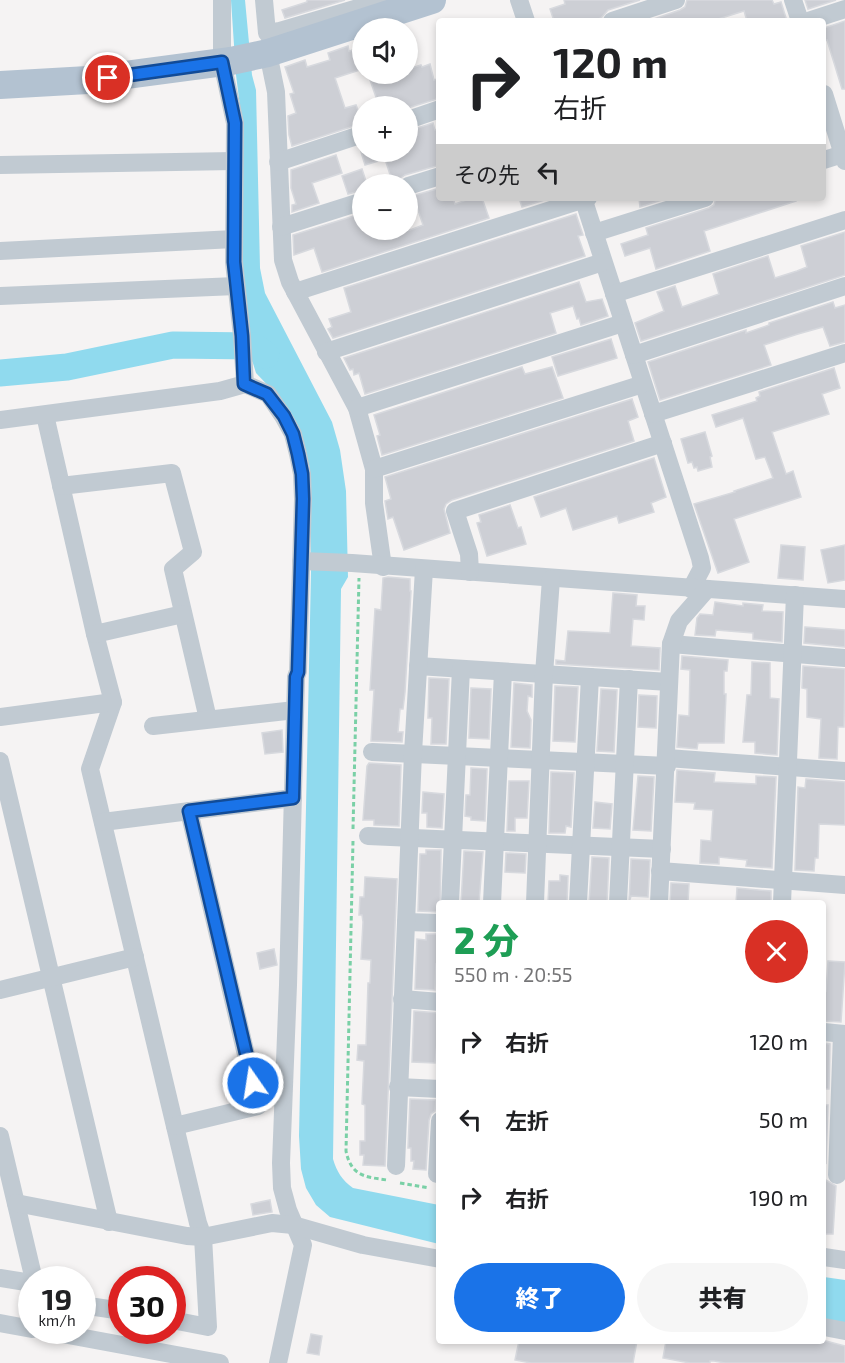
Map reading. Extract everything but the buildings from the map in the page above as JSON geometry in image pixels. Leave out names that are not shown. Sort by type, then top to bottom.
[{"type":"main road","points":[[0,84],[88,80],[244,58],[429,0]]},
{"type":"street","points":[[222,0],[244,58],[276,92],[283,260],[295,292],[357,408],[374,469],[374,503],[383,567]]},
{"type":"street","points":[[264,0],[267,33],[385,0]]},
{"type":"street","points":[[519,0],[525,18]]},
{"type":"street","points":[[621,18],[676,0]]},
{"type":"street","points":[[793,0],[799,18]]},
{"type":"street","points":[[817,18],[845,9]]},
{"type":"street","points":[[244,58],[235,123],[234,160],[236,286],[242,336],[244,384]]},
{"type":"street","points":[[826,99],[834,119],[844,158],[826,160]]},
{"type":"street","points":[[418,117],[436,111]]},
{"type":"street","points":[[278,162],[352,138]]},
{"type":"street","points":[[0,165],[234,160]]},
{"type":"street","points":[[418,183],[436,177]]},
{"type":"street","points":[[295,292],[575,201]]},
{"type":"street","points":[[585,201],[702,568],[699,589],[679,621],[671,644],[659,900]]},
{"type":"street","points":[[594,233],[695,201]]},
{"type":"street","points":[[281,227],[352,204]]},
{"type":"street","points":[[614,294],[845,220]]},
{"type":"street","points":[[0,251],[234,239]]},
{"type":"street","points":[[326,352],[603,262]]},
{"type":"street","points":[[0,296],[236,286]]},
{"type":"street","points":[[634,355],[845,286]]},
{"type":"street","points":[[357,408],[623,323]]},
{"type":"street","points":[[653,414],[845,353]]},
{"type":"street","points":[[0,420],[220,391],[244,384],[267,394],[284,416],[293,434],[302,474],[304,561],[296,677],[281,1163],[282,1188],[293,1225],[303,1245],[278,1363]]},
{"type":"street","points":[[374,469],[643,384]]},
{"type":"street","points":[[45,415],[112,702],[90,769],[203,1237],[208,1326],[186,1322]]},
{"type":"street","points":[[470,572],[469,554],[455,511],[663,443]]},
{"type":"street","points":[[61,486],[172,473],[193,552],[173,569],[208,719]]},
{"type":"street","points":[[304,561],[845,599]]},
{"type":"street","points":[[396,1166],[413,753],[424,568]]},
{"type":"street","points":[[535,900],[544,675],[551,579]]},
{"type":"street","points":[[783,900],[795,595]]},
{"type":"street","points":[[95,634],[183,614]]},
{"type":"street","points":[[671,644],[845,658]]},
{"type":"street","points":[[418,666],[669,682]]},
{"type":"street","points":[[450,900],[461,669]]},
{"type":"street","points":[[492,900],[503,672]]},
{"type":"street","points":[[578,900],[590,677]]},
{"type":"street","points":[[618,900],[629,679]]},
{"type":"street","points":[[0,717],[112,702]]},
{"type":"street","points":[[153,726],[295,710]]},
{"type":"street","points":[[372,752],[625,764],[667,762],[788,766],[845,771]]},
{"type":"street","points":[[0,761],[109,1222]]},
{"type":"street","points":[[103,822],[293,798]]},
{"type":"street","points":[[175,1126],[258,1106],[189,811]]},
{"type":"street","points":[[368,836],[662,849]]},
{"type":"street","points":[[660,871],[845,885]]},
{"type":"street","points":[[406,922],[436,923]]},
{"type":"street","points":[[0,990],[135,957]]},
{"type":"street","points":[[402,999],[436,1002]]},
{"type":"street","points":[[835,1175],[837,1033]]},
{"type":"street","points":[[398,1087],[436,1089]]},
{"type":"street","points":[[0,1136],[30,1266]]},
{"type":"street","points":[[16,1203],[187,1236],[203,1237],[272,1223],[293,1225],[363,1245],[436,1258]]},
{"type":"street","points":[[826,1257],[845,1260]]},
{"type":"street","points":[[0,1278],[18,1280]]},
{"type":"street","points":[[0,1323],[18,1326]]},
{"type":"street","points":[[826,1327],[845,1331]]},
{"type":"street","points":[[96,1340],[220,1363]]},
{"type":"path","points":[[356,563],[346,1151],[351,1166],[361,1174],[436,1189]]},
{"type":"water","points":[[231,0],[245,0],[252,75],[256,90],[260,268],[265,293],[332,422],[340,450],[346,491],[348,577],[341,589],[333,1159],[340,1175],[353,1188],[436,1204],[436,1243],[330,1217],[316,1205],[306,1188],[301,1169],[299,1136],[311,573],[310,469],[304,445],[278,396],[256,373],[252,360],[243,269],[243,130],[236,75]]},
{"type":"water","points":[[826,1277],[845,1280],[845,1325],[826,1321]]},
{"type":"waterway","points":[[0,373],[67,367],[173,345],[254,346],[266,355]]},
{"type":"route","points":[[108,78],[222,62],[235,123],[234,262],[242,336],[244,384],[267,394],[284,416],[293,434],[302,474],[293,798],[189,811],[253,1083]]}]
